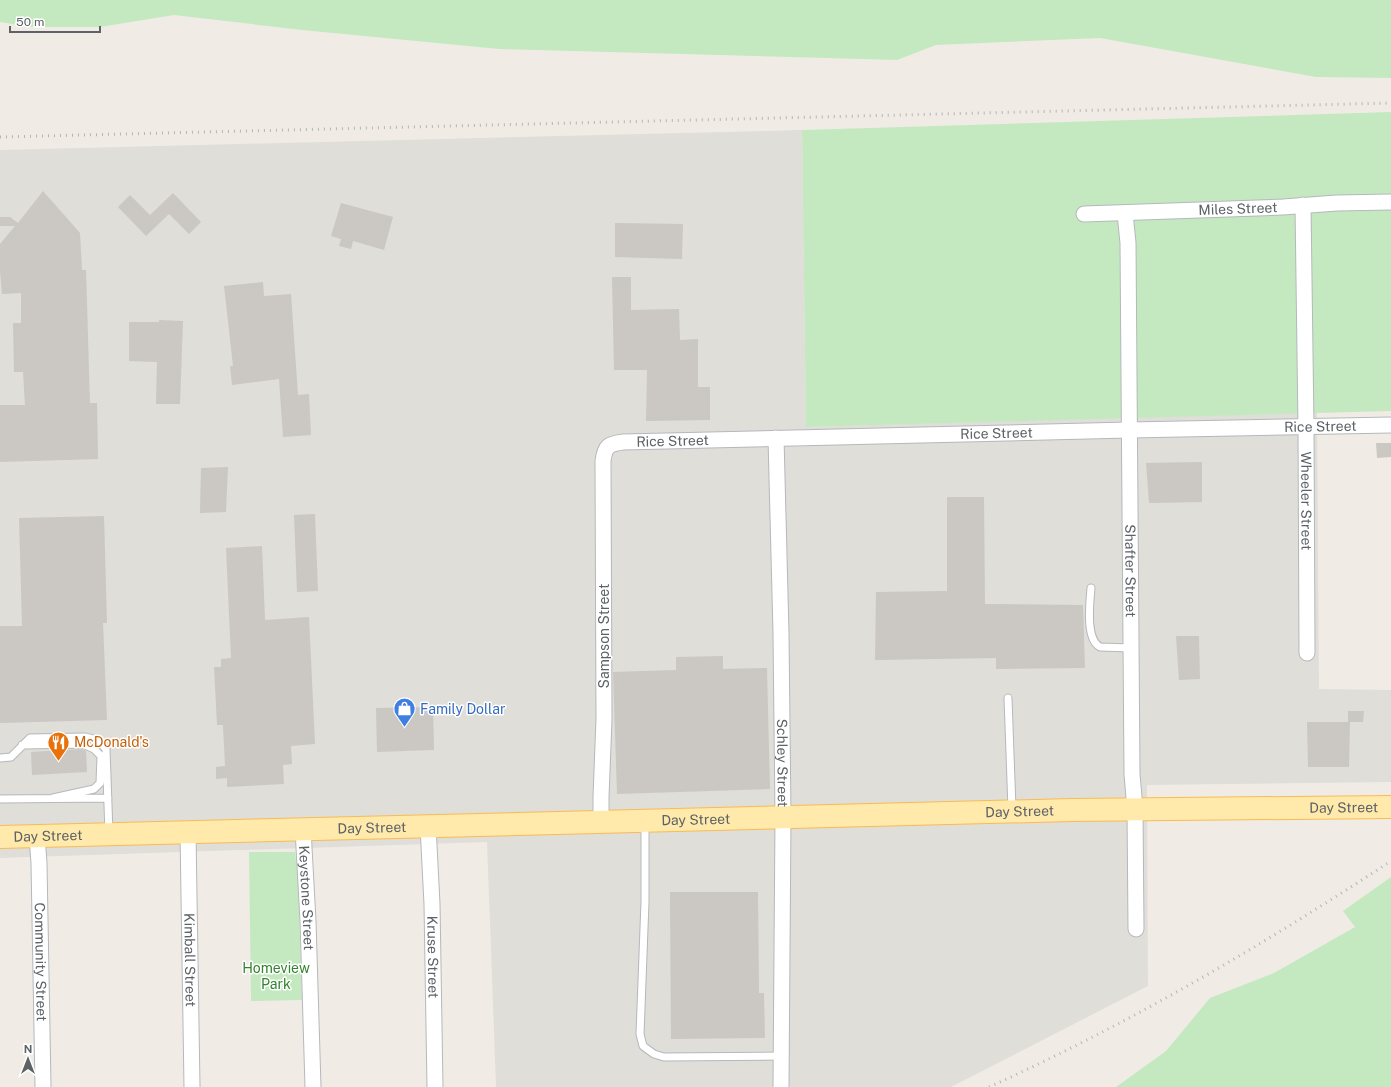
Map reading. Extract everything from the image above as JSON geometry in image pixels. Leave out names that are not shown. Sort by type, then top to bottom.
[{"type":"main road","name":"Day Street","points":[[0,837],[1012,811],[1391,807]]},
{"type":"street","name":"Miles Street","points":[[1084,214],[1391,202]]},
{"type":"street","name":"Wheeler Street","points":[[1303,205],[1307,653]]},
{"type":"street","name":"Shafter Street","points":[[1125,213],[1128,243],[1132,774],[1135,809],[1136,930]]},
{"type":"street","name":"Rice Street","points":[[605,451],[612,444],[623,442],[1391,425]]},
{"type":"street","name":"Schley Street","points":[[776,438],[782,633],[783,817],[781,1087]]},
{"type":"street","name":"Sampson Street","points":[[602,821],[601,797],[604,719],[603,461],[605,451]]},
{"type":"street","name":"Kruse Street","points":[[428,826],[432,904],[436,1087]]},
{"type":"street","name":"Keystone Street","points":[[303,829],[308,921],[313,1087]]},
{"type":"street","name":"Kimball Street","points":[[188,832],[192,1087]]},
{"type":"street","name":"Community Street","points":[[37,836],[39,863],[43,1087]]},
{"type":"lane","points":[[1091,588],[1089,628],[1097,645],[1100,647],[1131,648]]},
{"type":"lane","points":[[1008,698],[1012,811]]},
{"type":"lane","points":[[0,758],[12,757],[30,738],[85,737],[97,740],[106,749],[109,834]]},
{"type":"lane","points":[[22,746],[83,744],[94,749],[101,756],[100,783],[94,789],[53,798]]},
{"type":"lane","points":[[0,799],[108,798]]},
{"type":"lane","points":[[645,820],[645,902],[640,1034],[643,1046],[654,1054],[664,1057],[781,1056]]},
{"type":"shaded area","points":[[802,130],[806,427],[1317,412],[1319,689],[1391,690],[1391,782],[1147,785],[1148,986],[951,1087],[496,1087],[487,842],[0,858],[0,150]]},
{"type":"green space","points":[[0,0],[1391,0],[1391,78],[1316,77],[1100,38],[936,45],[897,60],[499,49],[302,30],[174,15],[100,27],[31,27],[0,22]]},
{"type":"green space","points":[[1391,112],[1391,411],[806,427],[802,130]]},
{"type":"green space","name":"Homeview Park","points":[[249,852],[295,852],[298,878],[302,1000],[251,1001]]},
{"type":"green space","points":[[1391,877],[1391,1087],[1116,1087],[1166,1051],[1210,998],[1274,973],[1355,927],[1343,911]]},
{"type":"building","points":[[43,191],[80,233],[82,270],[86,270],[90,403],[97,403],[98,459],[0,462],[0,405],[25,405],[23,372],[14,372],[13,323],[21,323],[21,293],[2,294],[0,271],[0,244],[15,226],[0,226],[0,217],[10,217],[18,223]]},
{"type":"building","points":[[173,193],[201,222],[189,234],[169,214],[146,236],[118,207],[130,195],[150,215]]},
{"type":"building","points":[[341,203],[393,217],[384,250],[353,241],[351,249],[339,246],[341,239],[331,236]]},
{"type":"building","points":[[615,223],[683,224],[682,259],[615,257]]},
{"type":"building","points":[[612,277],[631,277],[631,310],[679,309],[680,340],[698,339],[698,387],[710,387],[710,420],[646,421],[647,370],[614,370]]},
{"type":"building","points":[[263,282],[264,296],[291,294],[298,395],[309,394],[311,435],[283,437],[279,379],[232,385],[230,366],[233,366],[224,286]]},
{"type":"building","points":[[159,320],[183,321],[180,404],[156,404],[157,362],[129,361],[129,322],[159,322]]},
{"type":"building","points":[[1376,443],[1391,443],[1391,457],[1377,458]]},
{"type":"building","points":[[1202,462],[1202,502],[1149,503],[1146,463]]},
{"type":"building","points":[[228,467],[226,512],[200,513],[201,468]]},
{"type":"building","points":[[947,497],[984,497],[985,604],[1083,605],[1085,668],[996,669],[996,658],[875,660],[876,592],[947,591]]},
{"type":"building","points":[[315,514],[318,591],[297,592],[294,515]]},
{"type":"building","points":[[104,516],[107,623],[103,623],[107,720],[0,723],[0,626],[22,626],[19,518]]},
{"type":"building","points":[[262,546],[265,620],[309,617],[315,744],[291,746],[292,764],[283,765],[284,784],[227,787],[227,778],[216,779],[216,767],[225,766],[223,725],[217,725],[214,667],[221,667],[221,659],[231,658],[226,548]]},
{"type":"building","points":[[1176,636],[1199,636],[1200,679],[1179,680]]},
{"type":"building","points":[[723,656],[723,669],[767,668],[770,789],[617,794],[613,672],[676,670],[676,657]]},
{"type":"building","name":"Family Dollar","points":[[433,707],[434,750],[377,752],[376,708]]},
{"type":"building","points":[[1348,711],[1364,711],[1363,722],[1348,722]]},
{"type":"building","points":[[1307,722],[1350,722],[1349,767],[1308,767]]},
{"type":"building","name":"McDonald's","points":[[82,749],[86,751],[87,772],[32,775],[31,752]]},
{"type":"building","points":[[670,892],[758,892],[759,993],[764,993],[765,1038],[671,1039]]},
{"type":"railway","points":[[0,137],[1391,103]]},
{"type":"railway","points":[[989,1087],[1093,1037],[1194,982],[1294,923],[1391,861]]},
{"type":"place","name":"Family Dollar","points":[[405,728]]},
{"type":"place","name":"McDonald's","points":[[59,762]]}]
